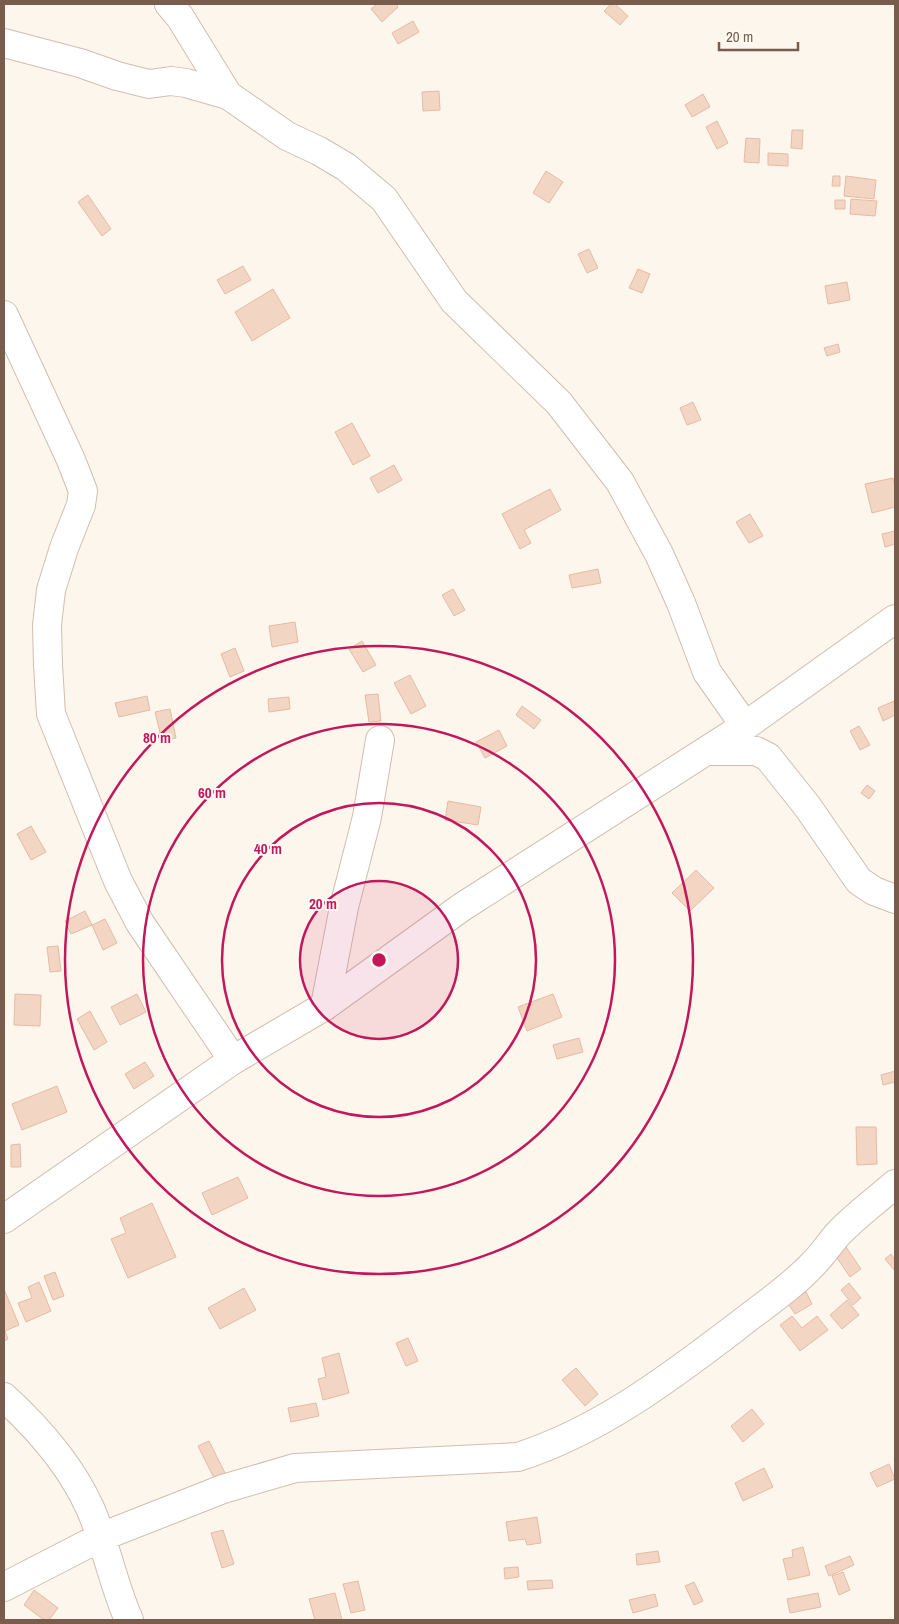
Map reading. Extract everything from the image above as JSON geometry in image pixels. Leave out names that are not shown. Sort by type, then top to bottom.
[{"type":"street","points":[[169,4],[180,17],[228,95]]},
{"type":"street","points":[[4,43],[149,84],[170,81],[186,83],[228,95],[287,136],[320,150],[346,167],[384,199],[454,301],[559,403],[620,482],[659,554],[681,603],[707,672],[745,726]]},
{"type":"street","points":[[4,316],[71,460],[83,491],[81,505],[64,548],[51,590],[47,633],[51,714],[118,880],[140,923],[233,1060]]},
{"type":"street","points":[[4,1219],[233,1060],[325,1006],[462,907],[745,726],[895,618]]},
{"type":"street","points":[[325,1006],[344,907],[367,816],[380,740]]},
{"type":"street","points":[[706,751],[756,751],[768,758],[807,806],[859,881],[874,891],[895,899]]},
{"type":"street","points":[[4,1587],[101,1537],[223,1489],[295,1468],[518,1457],[578,1434],[642,1396],[766,1304],[814,1263],[839,1233],[895,1184]]},
{"type":"street","points":[[4,1397],[48,1442],[70,1473],[90,1508],[101,1537],[119,1598],[129,1620]]},
{"type":"building","points":[[377,4],[396,4],[398,7],[382,22],[371,9]]},
{"type":"building","points":[[611,4],[615,4],[628,16],[620,25],[604,11]]},
{"type":"building","points":[[413,21],[419,32],[398,44],[392,33]]},
{"type":"building","points":[[439,91],[440,110],[423,111],[422,92]]},
{"type":"building","points":[[703,94],[710,107],[692,117],[685,105]]},
{"type":"building","points":[[717,121],[728,143],[717,149],[706,127]]},
{"type":"building","points":[[792,130],[803,130],[802,149],[791,148]]},
{"type":"building","points":[[746,138],[760,139],[759,163],[744,162]]},
{"type":"building","points":[[768,153],[788,154],[788,166],[768,165]]},
{"type":"building","points":[[546,171],[563,182],[549,203],[533,193]]},
{"type":"building","points":[[833,176],[840,176],[840,186],[832,186]]},
{"type":"building","points":[[846,176],[876,180],[874,199],[844,196]]},
{"type":"building","points":[[88,195],[111,229],[102,236],[78,202]]},
{"type":"building","points":[[851,199],[877,201],[875,216],[850,214]]},
{"type":"building","points":[[835,200],[845,200],[845,209],[835,209]]},
{"type":"building","points":[[589,249],[598,268],[587,273],[578,254]]},
{"type":"building","points":[[243,266],[251,280],[225,294],[217,280]]},
{"type":"building","points":[[638,269],[650,274],[642,293],[629,288]]},
{"type":"building","points":[[847,282],[850,300],[828,304],[825,286]]},
{"type":"building","points":[[273,289],[290,318],[252,341],[235,312]]},
{"type":"building","points":[[838,344],[840,352],[827,356],[824,348]]},
{"type":"building","points":[[693,402],[701,420],[687,425],[680,408]]},
{"type":"building","points":[[352,423],[370,456],[353,465],[335,432]]},
{"type":"building","points":[[394,465],[402,480],[378,493],[370,478]]},
{"type":"building","points":[[893,478],[895,507],[872,513],[865,484]]},
{"type":"building","points":[[550,489],[561,510],[524,530],[531,543],[520,549],[502,514]]},
{"type":"building","points":[[750,514],[763,536],[749,543],[736,522]]},
{"type":"building","points":[[895,531],[895,544],[885,547],[882,534]]},
{"type":"building","points":[[598,569],[601,583],[572,588],[569,575]]},
{"type":"building","points":[[453,589],[465,610],[454,616],[442,595]]},
{"type":"building","points":[[295,622],[298,642],[272,647],[269,626]]},
{"type":"building","points":[[362,641],[376,665],[363,672],[349,649]]},
{"type":"building","points":[[235,648],[244,671],[230,677],[221,654]]},
{"type":"building","points":[[410,675],[426,706],[411,714],[394,683]]},
{"type":"building","points":[[378,694],[381,721],[369,722],[365,695]]},
{"type":"building","points":[[147,696],[150,710],[119,717],[115,703]]},
{"type":"building","points":[[289,697],[290,709],[269,712],[268,699]]},
{"type":"building","points":[[894,701],[895,715],[883,721],[878,708]]},
{"type":"building","points":[[522,706],[541,720],[534,729],[516,715]]},
{"type":"building","points":[[170,709],[176,738],[162,741],[155,712]]},
{"type":"building","points":[[859,726],[870,745],[860,750],[850,731]]},
{"type":"building","points":[[499,730],[507,746],[485,758],[476,742]]},
{"type":"building","points":[[867,785],[875,791],[869,799],[861,793]]},
{"type":"building","points":[[448,801],[481,807],[478,825],[445,820]]},
{"type":"building","points":[[31,826],[46,852],[31,860],[17,834]]},
{"type":"building","points":[[696,870],[714,888],[690,911],[672,893]]},
{"type":"building","points":[[85,911],[92,925],[71,934],[65,921]]},
{"type":"building","points":[[105,919],[117,943],[103,950],[92,925]]},
{"type":"building","points":[[58,946],[61,971],[50,972],[47,947]]},
{"type":"building","points":[[15,994],[41,995],[40,1026],[14,1025]]},
{"type":"building","points":[[137,994],[146,1012],[120,1025],[111,1007]]},
{"type":"building","points":[[553,994],[562,1017],[527,1031],[518,1007]]},
{"type":"building","points":[[90,1011],[107,1042],[94,1050],[77,1019]]},
{"type":"building","points":[[579,1038],[583,1052],[557,1059],[553,1045]]},
{"type":"building","points":[[145,1062],[154,1076],[134,1089],[125,1074]]},
{"type":"building","points":[[895,1071],[895,1082],[883,1085],[881,1075]]},
{"type":"building","points":[[57,1086],[67,1112],[22,1130],[12,1104]]},
{"type":"building","points":[[856,1127],[876,1127],[877,1164],[857,1165]]},
{"type":"building","points":[[20,1144],[21,1167],[11,1167],[11,1145]]},
{"type":"building","points":[[238,1177],[248,1198],[212,1215],[202,1193]]},
{"type":"building","points":[[152,1203],[176,1257],[128,1278],[111,1239],[126,1233],[120,1218]]},
{"type":"building","points":[[846,1247],[861,1269],[850,1277],[835,1255]]},
{"type":"building","points":[[891,1254],[895,1260],[895,1271],[885,1259]]},
{"type":"building","points":[[55,1272],[64,1296],[53,1300],[44,1276]]},
{"type":"building","points":[[39,1282],[51,1311],[26,1322],[18,1303],[32,1298],[28,1287]]},
{"type":"building","points":[[849,1283],[861,1298],[853,1305],[841,1290]]},
{"type":"building","points":[[244,1288],[256,1310],[220,1329],[208,1308]]},
{"type":"building","points":[[4,1289],[19,1325],[5,1331],[8,1339],[4,1341]]},
{"type":"building","points":[[806,1292],[812,1304],[795,1314],[787,1302]]},
{"type":"building","points":[[847,1300],[859,1315],[842,1329],[830,1315]]},
{"type":"building","points":[[792,1316],[802,1328],[817,1316],[828,1330],[800,1351],[780,1325]]},
{"type":"building","points":[[408,1338],[418,1361],[406,1366],[396,1343]]},
{"type":"building","points":[[339,1353],[349,1393],[323,1400],[318,1379],[326,1377],[322,1358]]},
{"type":"building","points":[[576,1368],[598,1394],[585,1406],[562,1380]]},
{"type":"building","points":[[316,1403],[319,1416],[291,1422],[288,1408]]},
{"type":"building","points":[[752,1409],[764,1424],[743,1442],[731,1426]]},
{"type":"building","points":[[209,1441],[225,1473],[214,1478],[198,1446]]},
{"type":"building","points":[[889,1464],[895,1479],[877,1487],[870,1473]]},
{"type":"building","points":[[764,1468],[773,1487],[743,1501],[735,1483]]},
{"type":"building","points":[[537,1517],[541,1543],[527,1545],[525,1539],[509,1541],[506,1522]]},
{"type":"building","points":[[223,1530],[234,1564],[222,1568],[211,1533]]},
{"type":"building","points":[[803,1547],[810,1575],[788,1580],[783,1559],[793,1557],[792,1550]]},
{"type":"building","points":[[658,1551],[660,1562],[637,1565],[636,1554]]},
{"type":"building","points":[[850,1556],[854,1565],[829,1576],[825,1566]]},
{"type":"building","points":[[518,1567],[519,1577],[505,1579],[504,1568]]},
{"type":"building","points":[[843,1572],[850,1590],[839,1595],[832,1576]]},
{"type":"building","points":[[552,1580],[553,1588],[528,1590],[527,1581]]},
{"type":"building","points":[[358,1581],[365,1610],[351,1613],[343,1584]]},
{"type":"building","points":[[694,1582],[703,1601],[694,1605],[685,1586]]},
{"type":"building","points":[[34,1590],[58,1608],[49,1620],[44,1620],[24,1605]]},
{"type":"building","points":[[335,1593],[342,1620],[315,1620],[309,1599]]},
{"type":"building","points":[[818,1593],[821,1607],[790,1613],[787,1599]]},
{"type":"building","points":[[655,1594],[658,1606],[633,1613],[629,1600]]}]
